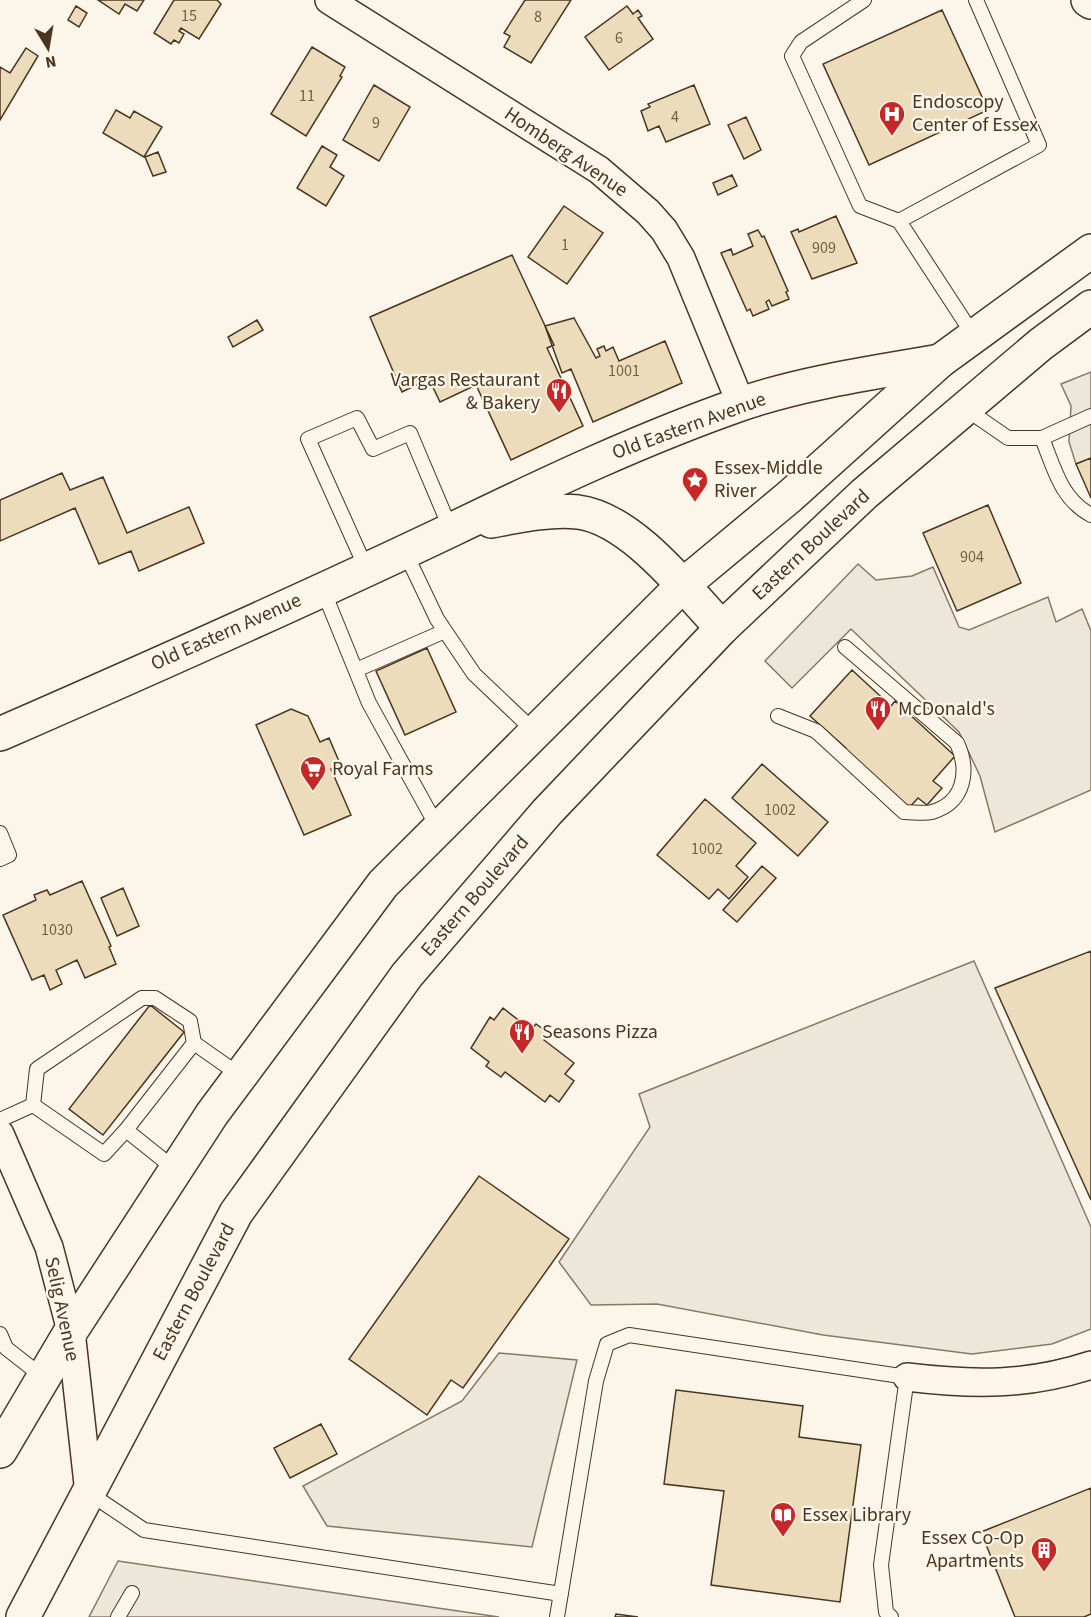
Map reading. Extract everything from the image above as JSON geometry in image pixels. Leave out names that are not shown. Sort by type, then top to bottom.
[{"type":"main road","points":[[0,1451],[71,1331],[176,1170],[241,1076],[383,884],[682,586],[789,497],[940,361],[1091,251]]},
{"type":"main road","name":"Eastern Boulevard","points":[[23,1617],[236,1213],[407,975],[547,812],[722,628],[864,494],[1041,344],[1091,307]]},
{"type":"main road","name":"Old Eastern Avenue","points":[[0,734],[451,530],[578,468],[741,404],[803,386],[940,361]]},
{"type":"main road","name":"Old Eastern Avenue","points":[[451,530],[526,514],[578,512],[605,520],[633,536],[722,628]]},
{"type":"street","name":"Homberg Avenue","points":[[329,0],[599,170],[648,212],[664,230],[681,258],[741,404]]},
{"type":"street","name":"Selig Avenue","points":[[0,1134],[49,1247],[71,1331],[89,1494]]},
{"type":"street","points":[[907,1377],[969,1384],[1006,1384],[1091,1365]]},
{"type":"lane","points":[[864,0],[801,42],[792,56],[860,206],[899,221],[975,336]]},
{"type":"lane","points":[[899,221],[1038,145],[976,0]]},
{"type":"lane","points":[[966,408],[1008,438],[1042,438],[1091,416]]},
{"type":"lane","points":[[366,568],[309,439],[357,418],[373,449],[410,433],[451,530]]},
{"type":"lane","points":[[1042,438],[1065,494],[1079,509],[1091,515]]},
{"type":"lane","points":[[405,551],[445,631],[474,674],[534,731]]},
{"type":"lane","points":[[323,588],[369,703],[438,828]]},
{"type":"lane","points":[[356,670],[445,631]]},
{"type":"lane","points":[[778,716],[816,731],[904,812],[932,812],[946,805],[960,789],[964,777],[965,759],[957,743],[845,646]]},
{"type":"lane","points":[[0,833],[9,855],[0,859]]},
{"type":"lane","points":[[33,1106],[38,1069],[142,998],[155,998],[190,1021],[194,1043],[241,1076]]},
{"type":"lane","points":[[33,1106],[104,1154],[126,1130],[194,1043]]},
{"type":"lane","points":[[0,1120],[33,1106]]},
{"type":"lane","points":[[126,1130],[176,1170]]},
{"type":"lane","points":[[0,1334],[6,1348],[43,1377]]},
{"type":"lane","points":[[557,1617],[596,1381],[607,1344],[629,1335],[907,1377],[881,1565],[886,1612],[891,1617]]},
{"type":"lane","points":[[89,1494],[144,1530],[561,1594]]},
{"type":"lane","points":[[118,1617],[132,1593]]},
{"type":"shaded area","points":[[1091,372],[1091,458],[1076,464],[1069,442],[1071,406],[1061,384]]},
{"type":"shaded area","points":[[858,564],[876,580],[912,576],[933,567],[959,627],[969,630],[1048,597],[1056,622],[1082,609],[1091,631],[1091,790],[995,832],[980,776],[959,732],[851,629],[792,688],[765,661]]},
{"type":"shaded area","points":[[974,961],[1091,1227],[1091,1329],[1052,1344],[972,1354],[823,1335],[657,1304],[591,1305],[559,1262],[650,1127],[639,1094]]},
{"type":"shaded area","points":[[499,1353],[577,1360],[532,1547],[327,1526],[303,1486],[462,1401]]},
{"type":"shaded area","points":[[118,1561],[499,1617],[89,1617]]},
{"type":"building","points":[[98,0],[144,0],[137,11],[125,4],[119,14]]},
{"type":"building","points":[[174,0],[217,0],[221,4],[199,39],[181,28],[179,31],[184,34],[179,43],[174,40],[171,44],[154,33]]},
{"type":"building","points":[[525,0],[571,0],[531,63],[504,47],[510,36],[504,33]]},
{"type":"building","points":[[76,6],[87,13],[79,27],[68,20]]},
{"type":"building","points":[[627,6],[633,14],[638,10],[642,16],[638,18],[653,39],[609,70],[585,37]]},
{"type":"building","points":[[942,10],[988,110],[869,165],[823,64]]},
{"type":"building","points":[[312,47],[345,67],[340,76],[342,77],[306,136],[271,114]]},
{"type":"building","points":[[26,48],[38,56],[0,120],[0,67],[10,73]]},
{"type":"building","points":[[374,85],[410,107],[379,161],[343,140]]},
{"type":"building","points":[[694,85],[710,124],[666,142],[659,126],[648,131],[641,111],[650,107],[648,104]]},
{"type":"building","points":[[116,110],[130,118],[134,111],[162,127],[144,157],[103,133]]},
{"type":"building","points":[[746,117],[761,150],[744,159],[728,125]]},
{"type":"building","points":[[322,146],[337,155],[330,167],[344,176],[326,206],[297,188]]},
{"type":"building","points":[[158,152],[166,172],[153,176],[145,157]]},
{"type":"building","points":[[732,175],[737,186],[718,195],[713,183]]},
{"type":"building","points":[[564,206],[603,233],[567,284],[528,257]]},
{"type":"building","points":[[836,216],[857,263],[812,279],[791,232],[798,229],[799,232]]},
{"type":"building","points":[[758,230],[762,237],[764,236],[788,291],[786,292],[789,299],[772,306],[769,300],[766,302],[769,309],[753,316],[750,309],[747,311],[721,253],[731,249],[733,255],[753,246],[748,234]]},
{"type":"building","points":[[512,255],[554,345],[547,348],[583,426],[511,460],[476,385],[440,402],[429,379],[402,392],[370,317]]},
{"type":"building","points":[[574,318],[596,358],[600,356],[597,349],[604,346],[606,351],[613,347],[619,361],[665,341],[682,383],[593,422],[571,369],[562,373],[545,326]]},
{"type":"building","points":[[257,320],[263,330],[233,347],[228,337]]},
{"type":"building","points":[[1091,458],[1091,498],[1076,464]]},
{"type":"building","points":[[62,473],[70,490],[103,477],[127,533],[189,507],[204,543],[139,571],[131,551],[99,564],[75,508],[0,541],[0,500]]},
{"type":"building","points":[[988,505],[1021,583],[957,611],[923,533]]},
{"type":"building","name":"Royal Farms","points":[[427,648],[456,712],[405,735],[376,671]]},
{"type":"building","name":"McDonald's","points":[[852,670],[891,706],[895,701],[955,756],[933,781],[942,788],[927,805],[918,798],[907,810],[843,752],[846,748],[810,716]]},
{"type":"building","name":"Royal Farms","points":[[291,709],[308,716],[320,742],[329,738],[341,766],[331,769],[351,815],[304,835],[256,725]]},
{"type":"building","points":[[762,764],[828,822],[798,856],[732,798]]},
{"type":"building","points":[[705,799],[756,843],[736,866],[748,877],[729,899],[718,889],[709,899],[657,855]]},
{"type":"building","points":[[762,866],[776,878],[737,922],[723,910]]},
{"type":"building","points":[[82,881],[111,946],[109,947],[116,964],[85,978],[77,960],[56,970],[62,984],[50,990],[44,975],[32,980],[3,915],[36,900],[34,895],[47,890],[50,895]]},
{"type":"building","points":[[123,888],[139,926],[117,936],[101,898]]},
{"type":"building","points":[[1091,951],[1091,1200],[995,988]]},
{"type":"building","points":[[150,1005],[184,1032],[103,1135],[69,1109]]},
{"type":"building","name":"Seasons Pizza","points":[[503,1008],[531,1030],[536,1024],[550,1034],[544,1040],[574,1063],[565,1074],[574,1081],[559,1102],[550,1095],[545,1102],[505,1072],[501,1077],[486,1066],[489,1062],[471,1048],[490,1017],[494,1020]]},
{"type":"building","points":[[479,1176],[569,1239],[463,1388],[451,1380],[427,1415],[349,1359]]},
{"type":"building","name":"Essex Library","points":[[676,1390],[803,1406],[799,1437],[861,1445],[840,1602],[711,1585],[724,1491],[664,1484]]},
{"type":"building","points":[[321,1424],[337,1454],[290,1478],[274,1448]]},
{"type":"building","name":"Essex Co-Op Apartments","points":[[1091,1488],[1091,1614],[1084,1617],[1015,1617],[981,1532]]},
{"type":"building","points":[[616,1614],[638,1617],[615,1617]]},
{"type":"place","name":"Endoscopy Center of Essex","points":[[892,137]]},
{"type":"place","name":"Vargas Restaurant & Bakery","points":[[559,414]]},
{"type":"place","name":"Essex-Middle River","points":[[695,503]]},
{"type":"place","name":"McDonald's","points":[[878,732]]},
{"type":"place","name":"Royal Farms","points":[[313,792]]},
{"type":"place","name":"Seasons Pizza","points":[[522,1055]]},
{"type":"place","name":"Essex Library","points":[[783,1538]]},
{"type":"place","name":"Essex Co-Op Apartments","points":[[1044,1573]]}]
